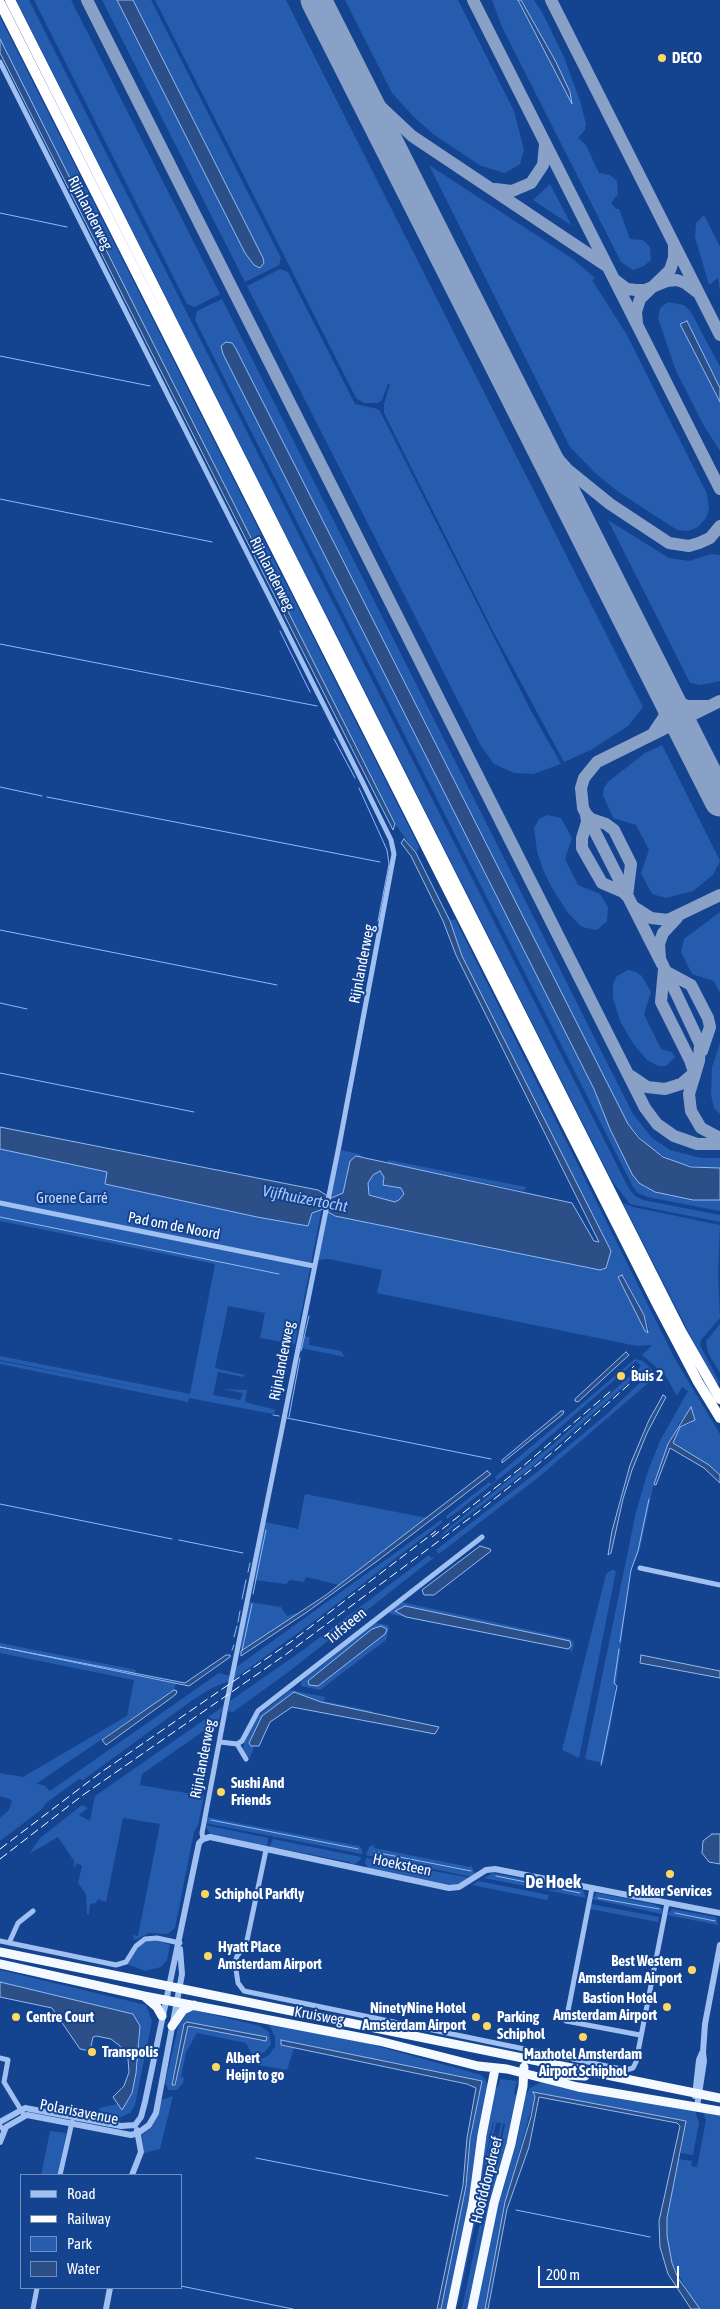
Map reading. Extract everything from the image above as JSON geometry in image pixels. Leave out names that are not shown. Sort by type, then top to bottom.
[{"type":"highway","points":[[10,0],[635,1240],[720,1399]]},
{"type":"highway","points":[[0,3],[657,1304],[720,1418]]},
{"type":"highway","points":[[708,1378],[720,1391]]},
{"type":"highway","name":"Kruisweg","points":[[0,1952],[720,2098]]},
{"type":"highway","name":"Kruisweg","points":[[0,1964],[144,1996],[385,2042],[495,2069],[524,2072],[578,2087],[720,2111]]},
{"type":"highway","points":[[144,1996],[157,2007],[162,2016]]},
{"type":"highway","points":[[172,2026],[183,2010],[194,2005]]},
{"type":"highway","name":"Hoofddorpdreef","points":[[472,2309],[494,2202],[511,2144],[523,2086],[524,2072],[523,2063],[520,2058]]},
{"type":"highway","name":"Hoofddorpdreef","points":[[451,2309],[474,2196],[482,2135],[495,2069]]},
{"type":"highway","points":[[524,2072],[610,2077]]},
{"type":"highway","points":[[523,2086],[542,2077]]},
{"type":"street","name":"Rijnlanderweg","points":[[0,62],[391,840],[394,854],[394,864],[202,1833],[203,1839],[199,1843],[180,1944],[174,1988],[175,2002],[172,2026],[156,2113],[149,2125],[138,2133]]},
{"type":"street","name":"Pad om de Noord","points":[[0,1203],[314,1266]]},
{"type":"street","name":"Tufsteen","points":[[237,1744],[242,1741],[258,1711],[482,1537]]},
{"type":"street","points":[[640,1568],[720,1585]]},
{"type":"street","points":[[220,1742],[237,1744],[246,1760]]},
{"type":"street","name":"Hoeksteen","points":[[203,1839],[210,1838],[449,1888],[459,1888],[486,1870],[495,1869],[720,1913]]},
{"type":"street","name":"Kruisweg","points":[[266,1850],[246,1945],[237,1956],[235,1963],[238,1983],[242,1990],[250,1994],[626,2070],[634,2067],[640,2036]]},
{"type":"street","points":[[592,1888],[566,2021],[640,2036],[667,1903]]},
{"type":"street","points":[[9,1943],[18,1923],[33,1911]]},
{"type":"street","points":[[0,1941],[116,1965],[126,1962],[136,1946],[145,1939],[157,1938],[180,1944]]},
{"type":"street","points":[[697,2107],[697,2094],[704,2061],[702,2052],[720,1945]]},
{"type":"street","name":"Rijnlanderweg","points":[[135,2124],[141,2117],[145,2102],[166,2000],[174,1988]]},
{"type":"street","points":[[0,2058],[8,2060],[4,2082],[22,2112]]},
{"type":"street","name":"Polarisavenue","points":[[0,2122],[33,2109],[121,2126],[135,2124]]},
{"type":"street","name":"Polarisavenue","points":[[22,2112],[131,2135],[138,2133]]},
{"type":"street","name":"Polarisavenue","points":[[0,2142],[2,2128],[22,2112]]},
{"type":"street","points":[[60,2174],[73,2117]]},
{"type":"street","points":[[132,2174],[141,2152],[135,2124]]},
{"type":"street","points":[[33,2309],[38,2289]]},
{"type":"street","points":[[106,2309],[110,2289]]},
{"type":"green space","points":[[16,0],[29,0],[629,1189],[635,1196],[643,1200],[720,1215],[720,1222],[630,1204],[612,1181]]},
{"type":"green space","points":[[34,0],[71,0],[220,294],[195,307],[187,304]]},
{"type":"green space","points":[[102,0],[151,0],[281,258],[279,265],[245,282]]},
{"type":"green space","points":[[155,0],[286,0],[643,707],[628,726],[591,750],[564,762],[493,631],[384,413],[384,404],[390,384],[388,384],[382,400],[378,403],[364,403],[356,398]]},
{"type":"green space","points":[[345,0],[458,0],[514,111],[524,150],[520,164],[505,173],[481,166],[433,134],[413,116],[392,93]]},
{"type":"green space","points":[[492,0],[518,0],[573,104],[566,82],[521,0],[534,0],[542,12],[564,57],[580,101],[586,124],[585,130],[578,138],[586,145],[599,173],[610,175],[617,181],[618,194],[611,203],[616,209],[619,209],[630,239],[643,240],[650,247],[651,260],[644,266],[633,270],[621,262],[502,27]]},
{"type":"green space","points":[[0,17],[419,847],[416,853],[395,824],[358,752],[0,39]]},
{"type":"green space","points":[[429,165],[573,259],[595,278],[592,280],[627,335],[707,494],[709,509],[706,518],[698,527],[689,531],[677,530],[620,493],[596,474],[570,447]]},
{"type":"green space","points":[[550,184],[572,226],[533,200]]},
{"type":"green space","points":[[704,215],[720,247],[720,292],[718,278],[709,285],[695,237],[696,223]]},
{"type":"green space","points":[[280,269],[288,272],[355,404],[378,409],[381,413],[530,709],[561,764],[533,774],[514,773],[494,764],[481,746],[247,286]]},
{"type":"green space","points":[[222,299],[633,1114],[652,1138],[670,1150],[701,1158],[720,1158],[720,1168],[711,1169],[676,1163],[650,1148],[628,1124],[235,347],[231,343],[221,348],[223,354],[594,1089],[610,1129],[632,1174],[646,1188],[693,1200],[720,1200],[720,1211],[647,1197],[638,1193],[633,1187],[195,320],[197,311]]},
{"type":"green space","points":[[668,302],[684,305],[691,312],[720,367],[720,388],[687,321],[680,324],[720,402],[720,451],[704,426],[676,371],[658,318],[660,308]]},
{"type":"green space","points":[[608,520],[669,558],[689,561],[711,554],[720,555],[720,681],[701,685],[690,683]]},
{"type":"green space","points":[[662,745],[720,861],[713,875],[693,891],[666,898],[652,894],[641,873],[649,850],[636,825],[613,818],[603,795],[604,787],[609,781],[645,753]]},
{"type":"green space","points":[[548,815],[561,818],[572,838],[565,859],[578,885],[600,894],[608,907],[607,921],[597,930],[582,927],[568,913],[543,870],[537,851],[534,828],[539,819]]},
{"type":"green space","points":[[720,912],[720,993],[714,981],[692,974],[681,952],[684,939]]},
{"type":"green space","points":[[455,919],[675,1359],[720,1434],[720,1475],[709,1465],[673,1443],[680,1427],[690,1424],[695,1417],[691,1410],[679,1423],[654,1483],[656,1485],[653,1487],[640,1549],[630,1573],[611,1724],[603,1763],[585,1759],[636,1512],[648,1471],[660,1441],[688,1391],[682,1387],[677,1396],[665,1375],[642,1355],[652,1345],[637,1346],[377,1293],[382,1270],[329,1259],[317,1260],[328,1210],[335,1216],[600,1270],[606,1268],[611,1251],[462,956],[450,921]],"holes":[[[624,1277],[644,1315],[649,1329],[647,1333],[619,1278]]]},
{"type":"green space","points":[[628,970],[642,976],[651,992],[644,1014],[661,1049],[672,1052],[675,1057],[666,1066],[658,1066],[647,1060],[632,1042],[620,1021],[613,998],[613,984],[617,976]]},
{"type":"green space","points":[[720,1043],[720,1114],[714,1108],[711,1095],[712,1067]]},
{"type":"green space","name":"Groene Carré","points":[[0,1149],[312,1212],[322,1208],[295,1344],[260,1338],[265,1313],[228,1306],[215,1368],[245,1375],[244,1377],[218,1372],[213,1395],[240,1400],[243,1393],[223,1389],[247,1390],[245,1402],[276,1410],[273,1414],[189,1398],[188,1402],[0,1364],[0,1361],[180,1396],[0,1360],[0,1356],[190,1394],[215,1264],[0,1221]]},
{"type":"green space","points":[[341,1150],[359,1154],[364,1158],[356,1156],[343,1193],[331,1198]]},
{"type":"green space","points":[[388,1160],[526,1187],[524,1191],[387,1163]]},
{"type":"green space","points":[[380,1171],[384,1177],[401,1188],[405,1194],[399,1200],[395,1202],[369,1195],[368,1183],[373,1175]]},
{"type":"green space","points":[[623,1203],[633,1207],[720,1225],[718,1274],[720,1318],[701,1340],[700,1345],[720,1383],[717,1384],[695,1345]]},
{"type":"green space","points":[[720,1324],[720,1373],[708,1353],[706,1341]]},
{"type":"green space","points":[[303,1336],[310,1337],[309,1345],[341,1351],[345,1357],[301,1348]]},
{"type":"green space","points":[[635,1359],[643,1361],[656,1376],[540,1476],[439,1554],[436,1550],[537,1472],[608,1413],[649,1374],[644,1369],[532,1467],[440,1537],[556,1442],[641,1366],[636,1361],[524,1459],[457,1512],[447,1519],[446,1516],[489,1482],[491,1484],[496,1480],[495,1477]]},
{"type":"green space","points":[[305,1494],[427,1518],[339,1585],[306,1577],[304,1582],[290,1580],[286,1584],[254,1580],[265,1522],[298,1529]]},
{"type":"green space","points":[[441,1520],[443,1522],[317,1619],[234,1679],[235,1668]]},
{"type":"green space","points":[[429,1555],[431,1558],[436,1556],[287,1673],[233,1712],[228,1711],[230,1701],[303,1650]]},
{"type":"green space","points":[[612,1570],[616,1571],[579,1758],[562,1750],[606,1574]]},
{"type":"green space","points":[[249,1602],[281,1607],[287,1616],[304,1611],[241,1651],[240,1644]]},
{"type":"green space","points":[[401,1602],[571,1639],[574,1643],[572,1652],[568,1649],[572,1644],[570,1641],[405,1606],[396,1611],[406,1617],[390,1614],[389,1612]]},
{"type":"green space","points":[[375,1623],[388,1625],[386,1640],[320,1690],[301,1686],[301,1682]]},
{"type":"green space","points":[[0,1643],[136,1670],[135,1674],[0,1647]]},
{"type":"green space","points":[[0,1648],[176,1683],[174,1690],[36,1784],[44,1785],[50,1791],[219,1673],[230,1676],[229,1681],[212,1688],[194,1699],[83,1780],[79,1779],[0,1841],[0,1818],[9,1810],[12,1801],[0,1796],[0,1773],[23,1777],[127,1716],[134,1680],[0,1653]]},
{"type":"green space","points":[[290,1690],[325,1697],[324,1701],[372,1711],[372,1713],[321,1702],[294,1692],[251,1746],[254,1747],[250,1758],[248,1757],[243,1750],[244,1743],[258,1716]]},
{"type":"green space","points":[[224,1706],[218,1721],[142,1774],[140,1785],[204,1796],[198,1825],[194,1832],[175,1928],[168,1934],[149,1933],[135,1940],[132,1935],[138,1936],[160,1824],[123,1818],[106,1902],[98,1899],[96,1903],[90,1904],[89,1915],[87,1914],[86,1894],[78,1883],[82,1866],[77,1863],[74,1868],[74,1861],[58,1837],[29,1854],[40,1838],[82,1805],[88,1808],[79,1815],[90,1821],[95,1796]]},
{"type":"green space","points":[[207,1817],[359,1846],[362,1849],[362,1854],[205,1823]]},
{"type":"green space","points":[[205,1825],[268,1838],[267,1848],[253,1845],[253,1843],[210,1834]]},
{"type":"green space","points":[[273,1839],[361,1857],[361,1859],[354,1865],[349,1862],[278,1848],[277,1850],[269,1848]]},
{"type":"green space","points":[[374,1845],[374,1848],[470,1867],[471,1865],[475,1874],[472,1877],[366,1855],[369,1847]]},
{"type":"green space","points":[[366,1858],[470,1878],[456,1886],[368,1868],[365,1863]]},
{"type":"green space","points":[[493,1873],[583,1890],[586,1898],[484,1878]]},
{"type":"green space","points":[[478,1881],[549,1895],[547,1900],[472,1885]]},
{"type":"green space","points":[[597,1893],[653,1904],[662,1908],[662,1914],[592,1899]]},
{"type":"green space","points":[[591,1904],[659,1917],[658,1922],[590,1909]]},
{"type":"green space","points":[[672,1909],[716,1917],[718,1925],[667,1915]]},
{"type":"green space","points":[[157,1940],[170,1945],[167,1960],[161,1967],[145,1971],[127,1964],[140,1945],[148,1941]]},
{"type":"green space","points":[[0,1970],[146,2005],[152,2021],[135,2105],[130,2113],[119,2118],[100,2113],[99,2108],[118,2104],[122,2110],[132,2093],[140,2038],[126,2012],[0,1982]]},
{"type":"green space","points":[[194,2010],[260,2026],[269,2032],[271,2044],[265,2052],[256,2055],[251,2053],[246,2043],[197,2033],[186,2052],[181,2077],[184,2078],[183,2083],[177,2090],[169,2090],[165,2083],[180,2019],[183,2014]]},
{"type":"green space","points":[[269,2025],[359,2041],[481,2075],[485,2079],[488,2087],[476,2172],[449,2309],[441,2309],[466,2186],[470,2139],[481,2082],[281,2041],[281,2045],[294,2048],[287,2070],[257,2065],[259,2060],[269,2055],[275,2046],[275,2037]]},
{"type":"green space","points":[[500,2079],[517,2081],[514,2094],[517,2095],[512,2124],[490,2203],[468,2309],[465,2309],[505,2124],[494,2122],[496,2123],[457,2309],[494,2086],[498,2087]],"holes":[[[493,2122],[494,2122],[470,2233]]]},
{"type":"green space","points":[[541,2082],[695,2111],[699,2123],[693,2155],[681,2153],[685,2121],[535,2096],[505,2202],[485,2309],[476,2309],[497,2202],[517,2141],[526,2095],[530,2088]]},
{"type":"green space","points":[[173,2096],[160,2149],[144,2153],[142,2135],[153,2125],[161,2100]]},
{"type":"green space","points":[[703,2112],[720,2115],[720,2309],[700,2309],[692,2299],[672,2263],[667,2236],[667,2218],[679,2159],[692,2161],[691,2166],[697,2167],[706,2120]]},
{"type":"green space","points":[[501,2124],[503,2124],[471,2282],[464,2309],[462,2309]]},
{"type":"green space","points":[[50,2131],[66,2133],[58,2174],[41,2174]]},
{"type":"water","points":[[117,0],[133,0],[263,258],[264,263],[260,268],[254,265],[245,253]]},
{"type":"water","points":[[518,0],[521,0],[556,62],[570,92],[572,104]]},
{"type":"water","points":[[0,39],[395,824],[393,830],[0,53]]},
{"type":"water","points":[[687,321],[720,388],[720,402],[680,324]]},
{"type":"water","points":[[226,342],[232,343],[235,347],[628,1124],[639,1138],[663,1157],[691,1167],[720,1168],[720,1200],[693,1200],[655,1192],[639,1183],[632,1174],[610,1129],[594,1089],[223,354],[221,346]]},
{"type":"water","name":"Vijfhuizertocht","points":[[404,839],[416,853],[450,921],[462,956],[611,1251],[606,1268],[600,1270],[335,1216],[323,1209],[312,1213],[308,1226],[257,1217],[105,1184],[107,1172],[0,1149],[0,1127],[318,1190],[331,1198],[343,1193],[350,1161],[356,1156],[572,1203],[594,1241],[599,1242],[456,955],[443,921],[411,856],[401,843]],"holes":[[[380,1171],[384,1177],[383,1185],[401,1188],[404,1194],[399,1200],[395,1202],[369,1195],[368,1183],[373,1175]]]},
{"type":"water","points":[[622,1275],[644,1315],[648,1333],[645,1331],[618,1277]]},
{"type":"water","points":[[626,1352],[629,1355],[578,1402],[575,1401],[575,1399]]},
{"type":"water","points":[[663,1395],[666,1397],[647,1433],[632,1470],[623,1499],[611,1553],[608,1555],[612,1531],[630,1465],[649,1420]]},
{"type":"water","points":[[691,1407],[695,1420],[680,1427],[673,1443],[709,1465],[720,1475],[720,1483],[704,1468],[670,1448],[656,1485],[654,1484],[668,1444]]},
{"type":"water","points":[[561,1411],[564,1411],[563,1414],[502,1463],[502,1460]]},
{"type":"water","points":[[487,1471],[491,1474],[380,1559],[307,1612],[241,1656],[241,1651],[326,1595]]},
{"type":"water","points":[[480,1546],[491,1551],[434,1595],[424,1595],[422,1590]]},
{"type":"water","points":[[405,1606],[570,1641],[571,1646],[568,1649],[406,1617],[395,1611]]},
{"type":"water","points":[[381,1626],[387,1629],[385,1634],[318,1686],[309,1685],[308,1681],[372,1629]]},
{"type":"water","points":[[0,1647],[185,1683],[226,1655],[230,1655],[230,1657],[189,1686]]},
{"type":"water","points":[[641,1655],[720,1671],[720,1678],[640,1663]]},
{"type":"water","points":[[174,1690],[177,1691],[176,1694],[106,1745],[102,1740]]},
{"type":"water","points":[[294,1692],[321,1702],[439,1727],[435,1734],[292,1707],[270,1722],[259,1746],[251,1746],[249,1743],[262,1716]]},
{"type":"water","points":[[712,1834],[720,1834],[720,1864],[709,1862],[702,1853],[703,1841]]},
{"type":"water","points":[[0,1982],[133,2014],[140,2026],[136,2073],[132,2093],[122,2110],[113,2097],[124,2086],[129,2072],[128,2059],[120,2046],[111,2039],[96,2036],[93,2037],[90,2051],[80,2049],[52,2008],[0,1997]]},
{"type":"water","points":[[187,2022],[267,2037],[266,2041],[188,2026],[175,2085],[172,2085],[184,2024]]},
{"type":"water","points":[[281,2040],[482,2081],[470,2139],[466,2186],[441,2309],[437,2309],[463,2185],[467,2138],[476,2088],[467,2084],[281,2045]]},
{"type":"water","points":[[533,2092],[686,2121],[667,2218],[667,2236],[672,2263],[678,2278],[700,2309],[691,2309],[668,2274],[660,2247],[659,2221],[680,2126],[677,2123],[539,2097],[529,2147],[507,2209],[488,2309],[485,2309],[505,2202],[531,2117],[535,2096]]},
{"type":"waterway","points":[[0,213],[67,227]]},
{"type":"waterway","points":[[0,356],[150,386]]},
{"type":"waterway","points":[[0,499],[212,542]]},
{"type":"waterway","points":[[280,631],[310,692]]},
{"type":"waterway","points":[[0,644],[317,706]]},
{"type":"waterway","points":[[334,739],[355,778]]},
{"type":"waterway","points":[[0,787],[42,796]]},
{"type":"waterway","points":[[359,788],[387,850],[389,864],[378,921]]},
{"type":"waterway","points":[[47,797],[380,862]]},
{"type":"waterway","points":[[0,930],[277,985]]},
{"type":"waterway","points":[[0,1003],[27,1009]]},
{"type":"waterway","points":[[0,1073],[194,1112]]},
{"type":"waterway","points":[[0,1217],[279,1274]]},
{"type":"waterway","points":[[301,1351],[309,1316]]},
{"type":"waterway","points":[[289,1417],[300,1358]]},
{"type":"waterway","points":[[273,1415],[279,1416]]},
{"type":"waterway","points":[[287,1418],[491,1459]]},
{"type":"waterway","points":[[620,1642],[631,1570],[638,1551],[649,1499]]},
{"type":"waterway","points":[[0,1504],[172,1539]]},
{"type":"waterway","points":[[253,1594],[266,1530]]},
{"type":"waterway","points":[[179,1540],[243,1553]]},
{"type":"waterway","points":[[248,1572],[250,1563]]},
{"type":"waterway","points":[[242,1599],[246,1580]]},
{"type":"waterway","points":[[242,1651],[252,1604]]},
{"type":"waterway","points":[[238,1622],[240,1611]]},
{"type":"waterway","points":[[234,1637],[237,1626]]},
{"type":"waterway","points":[[232,1650],[234,1645]]},
{"type":"waterway","points":[[601,1765],[617,1686],[614,1683],[619,1649]]},
{"type":"waterway","points":[[211,1820],[358,1849]]},
{"type":"waterway","points":[[374,1852],[471,1871]]},
{"type":"waterway","points":[[496,1876],[580,1893]]},
{"type":"waterway","points":[[598,1898],[659,1909]]},
{"type":"waterway","points":[[675,1913],[715,1921]]},
{"type":"waterway","points":[[256,2158],[448,2196]]},
{"type":"waterway","points":[[516,2210],[650,2237]]},
{"type":"waterway","points":[[182,2286],[293,2309]]},
{"type":"taxiway","points":[[87,0],[645,1108],[657,1124],[674,1136],[697,1144],[720,1144]]},
{"type":"taxiway","points":[[473,0],[720,489]]},
{"type":"taxiway","points":[[551,0],[720,335]]},
{"type":"taxiway","points":[[346,61],[379,105],[412,136],[605,265]]},
{"type":"taxiway","points":[[495,189],[512,191],[531,183],[543,165],[545,145]]},
{"type":"taxiway","points":[[637,323],[636,312],[640,299],[670,270],[674,258],[674,246]]},
{"type":"taxiway","points":[[615,280],[627,289],[636,290],[645,290],[667,281],[677,280],[685,283],[697,292]]},
{"type":"taxiway","points":[[517,400],[551,451],[568,470],[610,504],[669,543],[689,546],[699,543],[710,538],[720,526]]},
{"type":"taxiway","points":[[654,732],[664,717],[666,707],[666,697],[662,686]]},
{"type":"taxiway","points":[[664,688],[678,702],[687,706],[707,706]]},
{"type":"taxiway","points":[[662,964],[583,808],[581,788],[584,778],[597,762],[720,701]]},
{"type":"taxiway","points":[[586,814],[591,819],[606,824],[614,830],[631,864],[627,896]]},
{"type":"taxiway","points":[[586,814],[587,822],[582,838],[582,848],[602,883],[623,892],[627,896]]},
{"type":"taxiway","points":[[634,907],[651,918],[668,920],[720,895]]},
{"type":"taxiway","points":[[677,918],[663,933],[659,944],[660,959],[700,1044],[699,1061],[689,1094],[691,1111],[701,1128],[720,1138]]},
{"type":"taxiway","points":[[664,969],[661,1002],[690,1060],[695,1075]]},
{"type":"taxiway","points":[[665,971],[691,985],[708,1018],[710,1027],[702,1051]]},
{"type":"taxiway","points":[[631,1076],[647,1087],[665,1089],[681,1084],[694,1073]]},
{"type":"runway","points":[[316,0],[720,801]]},
{"type":"railway","points":[[0,1859],[83,1795],[285,1655],[478,1512],[558,1448],[645,1370]]},
{"type":"railway","points":[[432,1537],[522,1467],[612,1390]]},
{"type":"railway","points":[[0,1849],[100,1773],[292,1641],[436,1531]]},
{"type":"place","name":"DECO","points":[[662,58]]},
{"type":"place","name":"Buis 2","points":[[621,1376]]},
{"type":"place","name":"Sushi And Friends","points":[[221,1792]]},
{"type":"place","name":"Fokker Services","points":[[670,1874]]},
{"type":"place","name":"Schiphol Parkfly","points":[[205,1894]]},
{"type":"place","name":"Hyatt Place Amsterdam Airport","points":[[208,1956]]},
{"type":"place","name":"Best Western Amsterdam Airport","points":[[692,1970]]},
{"type":"place","name":"Bastion Hotel Amsterdam Airport","points":[[667,2007]]},
{"type":"place","name":"Centre Court","points":[[16,2017]]},
{"type":"place","name":"NinetyNine Hotel Amsterdam Airport","points":[[476,2017]]},
{"type":"place","name":"Parking Schiphol","points":[[487,2026]]},
{"type":"place","name":"Maxhotel Amsterdam Airport Schiphol","points":[[583,2037]]},
{"type":"place","name":"Transpolis","points":[[92,2052]]},
{"type":"place","name":"Albert Heijn to go","points":[[216,2067]]},
{"type":"district","name":"De Hoek","points":[[553,1882]]}]
